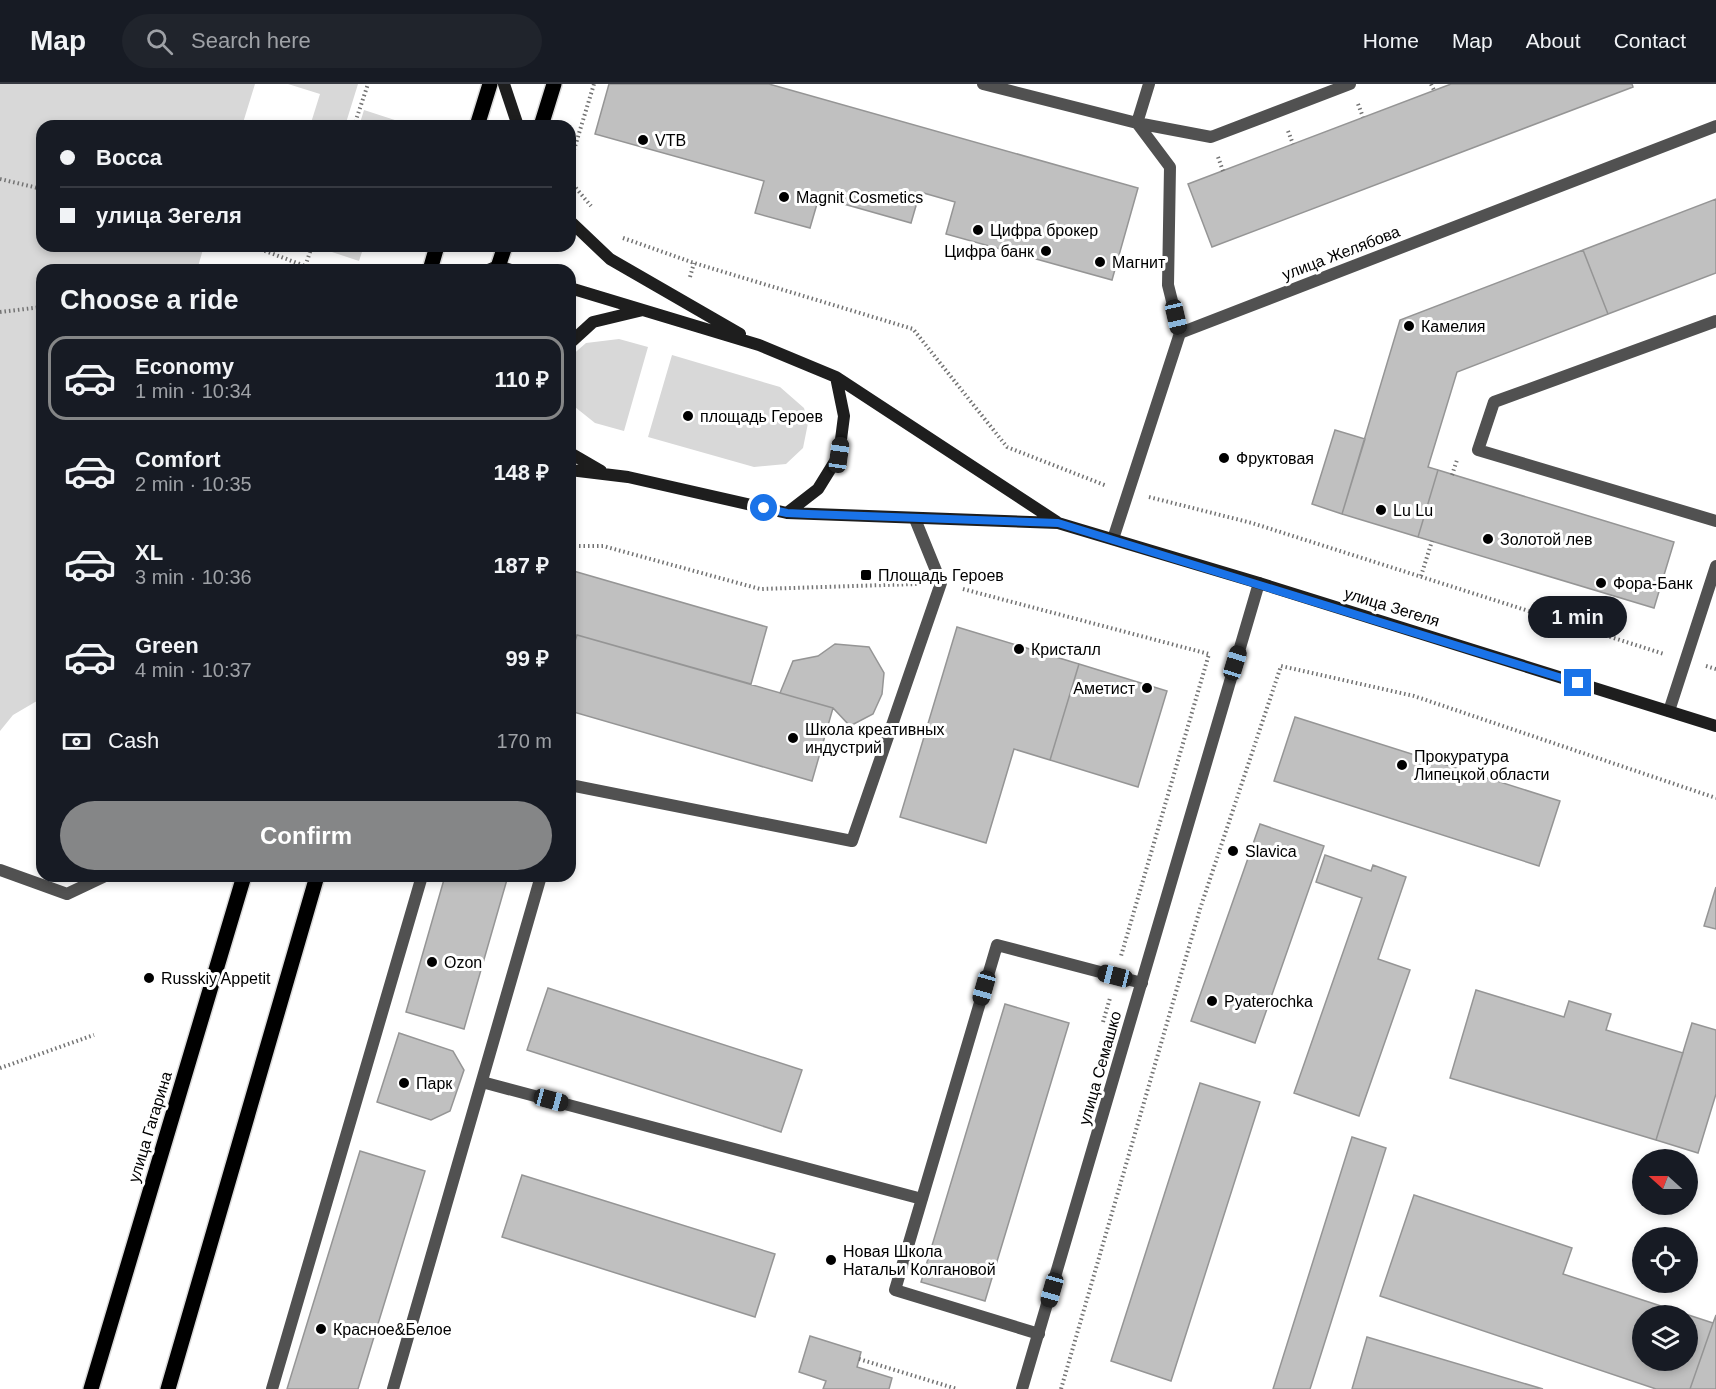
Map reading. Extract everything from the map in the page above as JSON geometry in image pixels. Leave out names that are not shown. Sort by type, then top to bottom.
[{"type":"main road","points":[[479,120],[490,84]]},
{"type":"main road","points":[[504,84],[516,120]]},
{"type":"main road","points":[[543,120],[554,84]]},
{"type":"main road","points":[[576,227],[610,259],[759,345]]},
{"type":"main road","points":[[576,290],[759,345],[836,377],[1058,523]]},
{"type":"main road","points":[[576,338],[593,322],[644,310]]},
{"type":"main road","points":[[787,513],[819,489],[839,455],[844,416],[836,377]]},
{"type":"main road","points":[[576,456],[607,474]]},
{"type":"main road","points":[[576,471],[628,477],[787,513],[1058,523]]},
{"type":"main road","name":"улица Зегеля","points":[[1058,523],[1259,583],[1716,726]]},
{"type":"main road","name":"улица Гагарина","points":[[91,1389],[242,882]]},
{"type":"main road","points":[[168,1389],[315,882]]},
{"type":"street","points":[[983,84],[1137,123],[1210,137],[1350,84]]},
{"type":"street","points":[[1137,123],[1149,84]]},
{"type":"street","points":[[1113,539],[1179,333],[1168,285],[1170,167],[1137,123]]},
{"type":"street","name":"улица Желябова","points":[[1179,333],[1716,126]]},
{"type":"street","points":[[1716,321],[1494,402],[1478,450],[1716,521]]},
{"type":"street","points":[[576,786],[852,841],[941,583],[915,519]]},
{"type":"street","points":[[1669,711],[1716,566]]},
{"type":"street","name":"улица Семашко","points":[[1022,1389],[1259,583]]},
{"type":"street","points":[[0,870],[68,894],[93,882]]},
{"type":"street","points":[[272,1389],[420,882]]},
{"type":"street","points":[[393,1389],[539,882]]},
{"type":"street","points":[[1039,1334],[895,1290],[997,945],[1142,983]]},
{"type":"street","points":[[482,1082],[922,1199]]},
{"type":"path","points":[[356,120],[368,84]]},
{"type":"path","points":[[576,143],[594,84]]},
{"type":"path","points":[[1431,84],[1434,90]]},
{"type":"path","points":[[0,179],[36,188]]},
{"type":"path","points":[[576,188],[592,208]]},
{"type":"path","points":[[615,235],[694,263],[913,329],[1007,447],[1128,492],[1252,523],[1716,669]]},
{"type":"path","points":[[266,252],[295,264]]},
{"type":"path","points":[[690,276],[694,263]]},
{"type":"path","points":[[0,312],[36,308]]},
{"type":"path","points":[[1420,576],[1432,541]]},
{"type":"path","points":[[576,546],[603,546],[760,589],[941,583],[1209,654]]},
{"type":"path","points":[[1060,1389],[1200,909],[1281,666],[1414,696],[1716,798]]},
{"type":"path","points":[[0,1068],[94,1035]]},
{"type":"path","points":[[859,1359],[957,1389]]},
{"type":"shaded area","points":[[0,84],[255,84],[244,120],[36,120],[36,252],[202,252],[199,264],[36,264],[36,702],[13,715],[0,731]]},
{"type":"shaded area","points":[[288,84],[358,84],[347,120],[312,120],[320,94]]},
{"type":"shaded area","points":[[364,110],[395,120],[361,120]]},
{"type":"shaded area","points":[[332,252],[362,252],[359,261]]},
{"type":"shaded area","points":[[619,339],[648,347],[624,431],[595,423],[576,408],[576,352],[586,343]]},
{"type":"shaded area","points":[[672,355],[780,387],[804,408],[808,423],[803,448],[786,464],[754,467],[648,437]]},
{"type":"building","points":[[609,84],[769,84],[1138,188],[1112,280],[946,234],[955,202],[920,192],[911,223],[819,197],[810,228],[755,213],[764,181],[595,134]]},
{"type":"building","points":[[1451,84],[1632,84],[1633,87],[1212,247],[1188,184]]},
{"type":"building","points":[[1716,199],[1716,273],[1608,314],[1583,250]]},
{"type":"building","points":[[1583,250],[1608,314],[1457,372],[1428,467],[1438,470],[1418,537],[1342,514],[1400,320]]},
{"type":"building","points":[[1335,430],[1365,439],[1342,514],[1312,504]]},
{"type":"building","points":[[1438,470],[1674,542],[1654,608],[1418,537]]},
{"type":"building","points":[[576,572],[767,627],[751,684],[577,635],[576,638]]},
{"type":"building","points":[[957,627],[1079,664],[1050,760],[1014,749],[986,843],[900,817]]},
{"type":"building","points":[[577,635],[833,708],[812,781],[576,713]]},
{"type":"building","points":[[835,644],[869,647],[884,673],[882,694],[873,714],[850,726],[833,708],[780,693],[793,661],[818,656]]},
{"type":"building","points":[[1079,664],[1167,691],[1138,787],[1050,760]]},
{"type":"building","points":[[1295,717],[1560,801],[1539,866],[1274,781]]},
{"type":"building","points":[[1260,824],[1324,846],[1255,1043],[1191,1021]]},
{"type":"building","points":[[1325,855],[1371,871],[1373,865],[1406,877],[1378,959],[1410,970],[1359,1116],[1294,1093],[1362,898],[1316,882]]},
{"type":"building","points":[[443,882],[506,882],[464,1029],[406,1012]]},
{"type":"building","points":[[1716,887],[1716,929],[1704,926]]},
{"type":"building","points":[[548,988],[802,1070],[781,1132],[527,1050]]},
{"type":"building","points":[[1476,990],[1564,1017],[1569,1001],[1611,1014],[1606,1030],[1683,1053],[1656,1140],[1450,1078]]},
{"type":"building","points":[[1005,1004],[1069,1023],[985,1301],[921,1282]]},
{"type":"building","points":[[1692,1023],[1716,1030],[1716,1094],[1698,1153],[1698,1149],[1685,1149],[1656,1140]]},
{"type":"building","points":[[399,1033],[453,1051],[464,1070],[450,1111],[431,1120],[377,1102]]},
{"type":"building","points":[[1200,1083],[1260,1102],[1171,1381],[1111,1361]]},
{"type":"building","points":[[1352,1137],[1386,1148],[1310,1389],[1273,1389]]},
{"type":"building","points":[[360,1151],[425,1171],[358,1389],[287,1389]]},
{"type":"building","points":[[522,1175],[775,1254],[755,1317],[502,1237]]},
{"type":"building","points":[[1414,1195],[1572,1248],[1563,1274],[1658,1305],[1632,1305],[1632,1371],[1696,1371],[1690,1389],[1656,1389],[1380,1296]]},
{"type":"building","points":[[1716,1315],[1716,1389],[1690,1389],[1698,1371]]},
{"type":"building","points":[[1698,1318],[1713,1323],[1698,1366]]},
{"type":"building","points":[[810,1336],[861,1352],[857,1367],[892,1378],[889,1389],[823,1389],[826,1381],[799,1372]]},
{"type":"building","points":[[1367,1337],[1543,1389],[1352,1389]]},
{"type":"place","name":"VTB","points":[[643,140]]},
{"type":"place","name":"Magnit Cosmetics","points":[[784,197]]},
{"type":"place","name":"Цифра брокер","points":[[978,230]]},
{"type":"place","name":"Цифра банк","points":[[1046,251]]},
{"type":"place","name":"Магнит","points":[[1100,262]]},
{"type":"place","name":"Камелия","points":[[1409,326]]},
{"type":"place","name":"площадь Героев","points":[[688,416]]},
{"type":"place","name":"Фруктовая","points":[[1224,458]]},
{"type":"place","name":"Lu Lu","points":[[1381,510]]},
{"type":"place","name":"Золотой лев","points":[[1488,539]]},
{"type":"place","name":"Площадь Героев","points":[[866,575]]},
{"type":"place","name":"Фора-Банк","points":[[1601,583]]},
{"type":"place","name":"Кристалл","points":[[1019,649]]},
{"type":"place","name":"Аметист","points":[[1147,688]]},
{"type":"place","name":"Школа креативных индустрий","points":[[793,738]]},
{"type":"place","name":"Прокуратура Липецкой области","points":[[1402,765]]},
{"type":"place","name":"Slavica","points":[[1233,851]]},
{"type":"place","name":"Ozon","points":[[432,962]]},
{"type":"place","name":"Russkiy Appetit","points":[[149,978]]},
{"type":"place","name":"Pyaterochka","points":[[1212,1001]]},
{"type":"place","name":"Парк","points":[[404,1083]]},
{"type":"place","name":"Новая Школа Натальи Колгановой","points":[[831,1260]]},
{"type":"place","name":"Красное&Белое","points":[[321,1329]]},
{"type":"route","points":[[764,508],[787,513],[871,518],[1058,523],[1578,683]]}]
